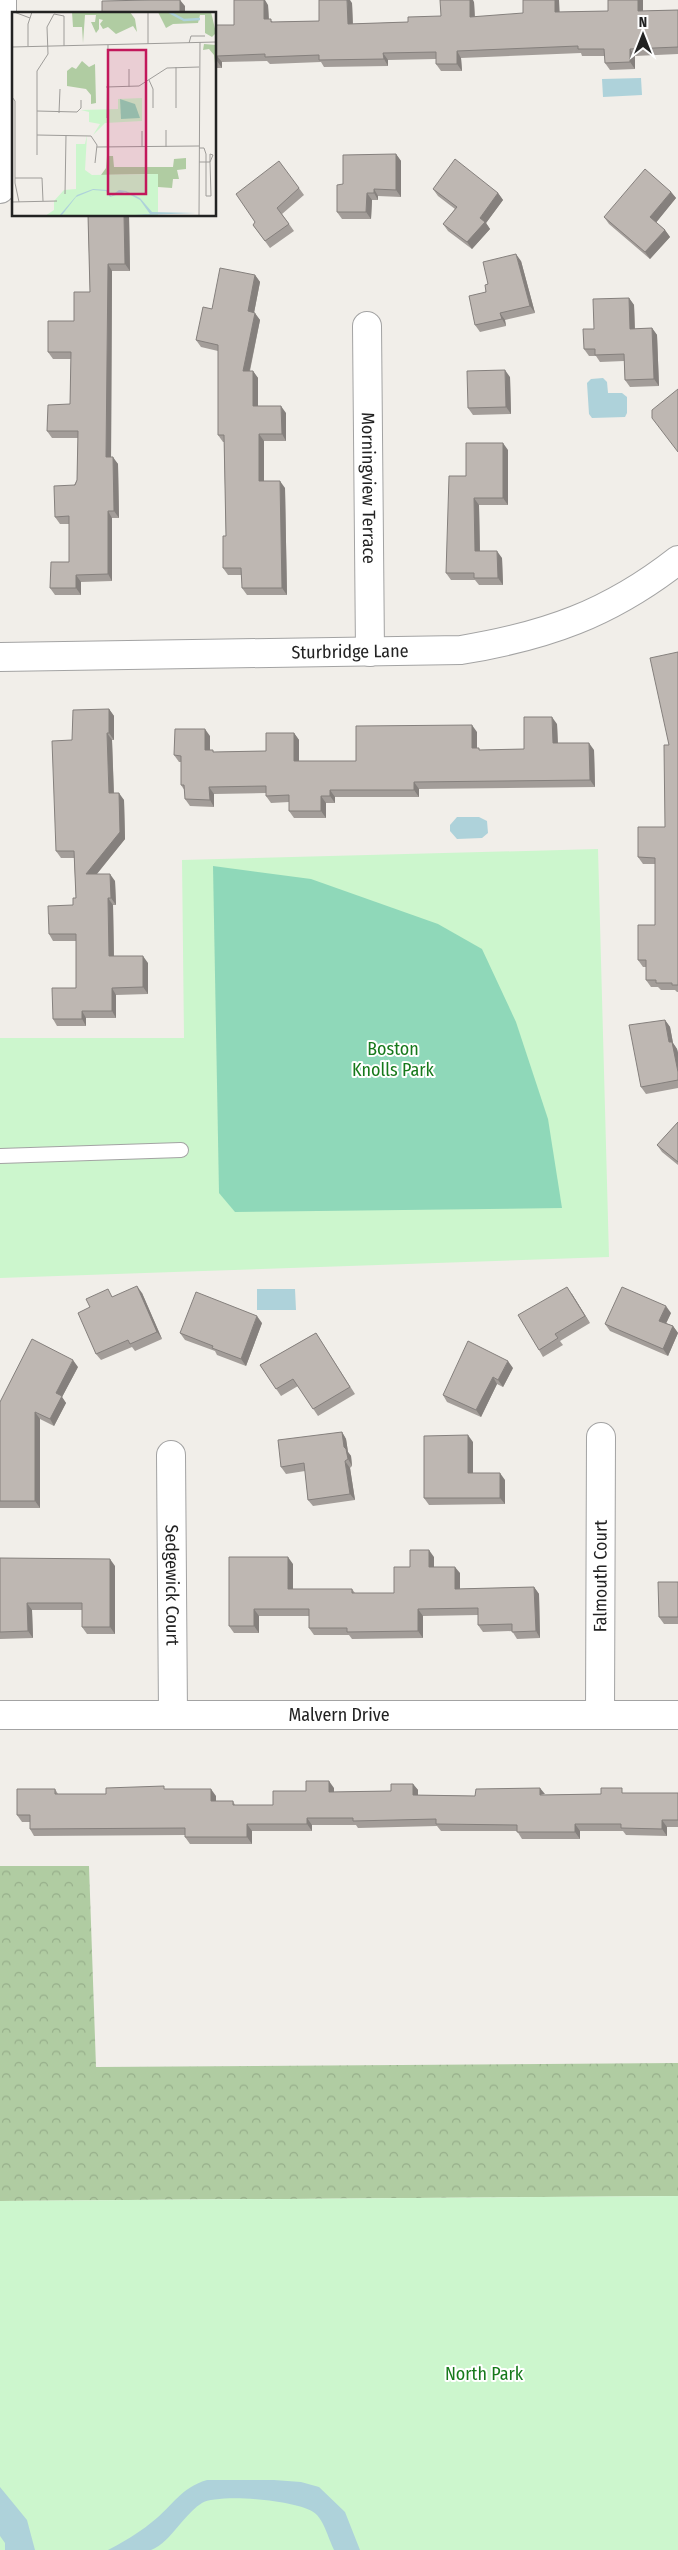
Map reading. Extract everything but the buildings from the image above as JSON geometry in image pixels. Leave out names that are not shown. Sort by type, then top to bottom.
[{"type":"street","points":[[0,189],[2,171],[2,0]]},
{"type":"street","name":"Morningview Terrace","points":[[367,326],[370,652]]},
{"type":"street","name":"Sturbridge Lane","points":[[0,657],[461,650],[510,642],[558,628],[611,605],[654,579],[678,560]]},
{"type":"street","name":"Falmouth Court","points":[[600,1715],[601,1438]]},
{"type":"street","name":"Sedgewick Court","points":[[171,1455],[173,1714]]},
{"type":"street","name":"Malvern Drive","points":[[0,1715],[678,1715]]},
{"type":"lane","points":[[0,1156],[182,1150]]},
{"type":"green space","name":"Boston Knolls Park","points":[[598,849],[609,1257],[0,1278],[0,1038],[184,1038],[182,860]]},
{"type":"green space","points":[[213,866],[311,879],[438,924],[482,949],[516,1022],[548,1119],[562,1208],[235,1212],[219,1193]]},
{"type":"green space","points":[[0,1866],[89,1866],[96,2067],[678,2063],[678,2196],[0,2201]]},
{"type":"green space","name":"North Park","points":[[678,2196],[678,2550],[0,2550],[0,2201]]},
{"type":"water","points":[[641,78],[642,95],[603,97],[602,79]]},
{"type":"water","points":[[603,378],[607,382],[608,393],[622,393],[627,397],[627,413],[625,417],[592,418],[589,414],[587,383],[591,379]]},
{"type":"water","points":[[457,817],[479,817],[487,821],[488,833],[482,838],[457,839],[450,831],[450,825]]},
{"type":"water","points":[[257,1289],[295,1289],[296,1310],[257,1310]]},
{"type":"water","points":[[207,2480],[274,2480],[301,2482],[319,2487],[345,2512],[360,2550],[334,2550],[320,2519],[309,2510],[296,2505],[242,2498],[211,2500],[202,2503],[189,2514],[164,2542],[151,2550],[108,2550],[147,2526],[190,2488]]},
{"type":"water","points":[[0,2487],[27,2520],[35,2550],[5,2550],[5,2543],[0,2536]]}]
